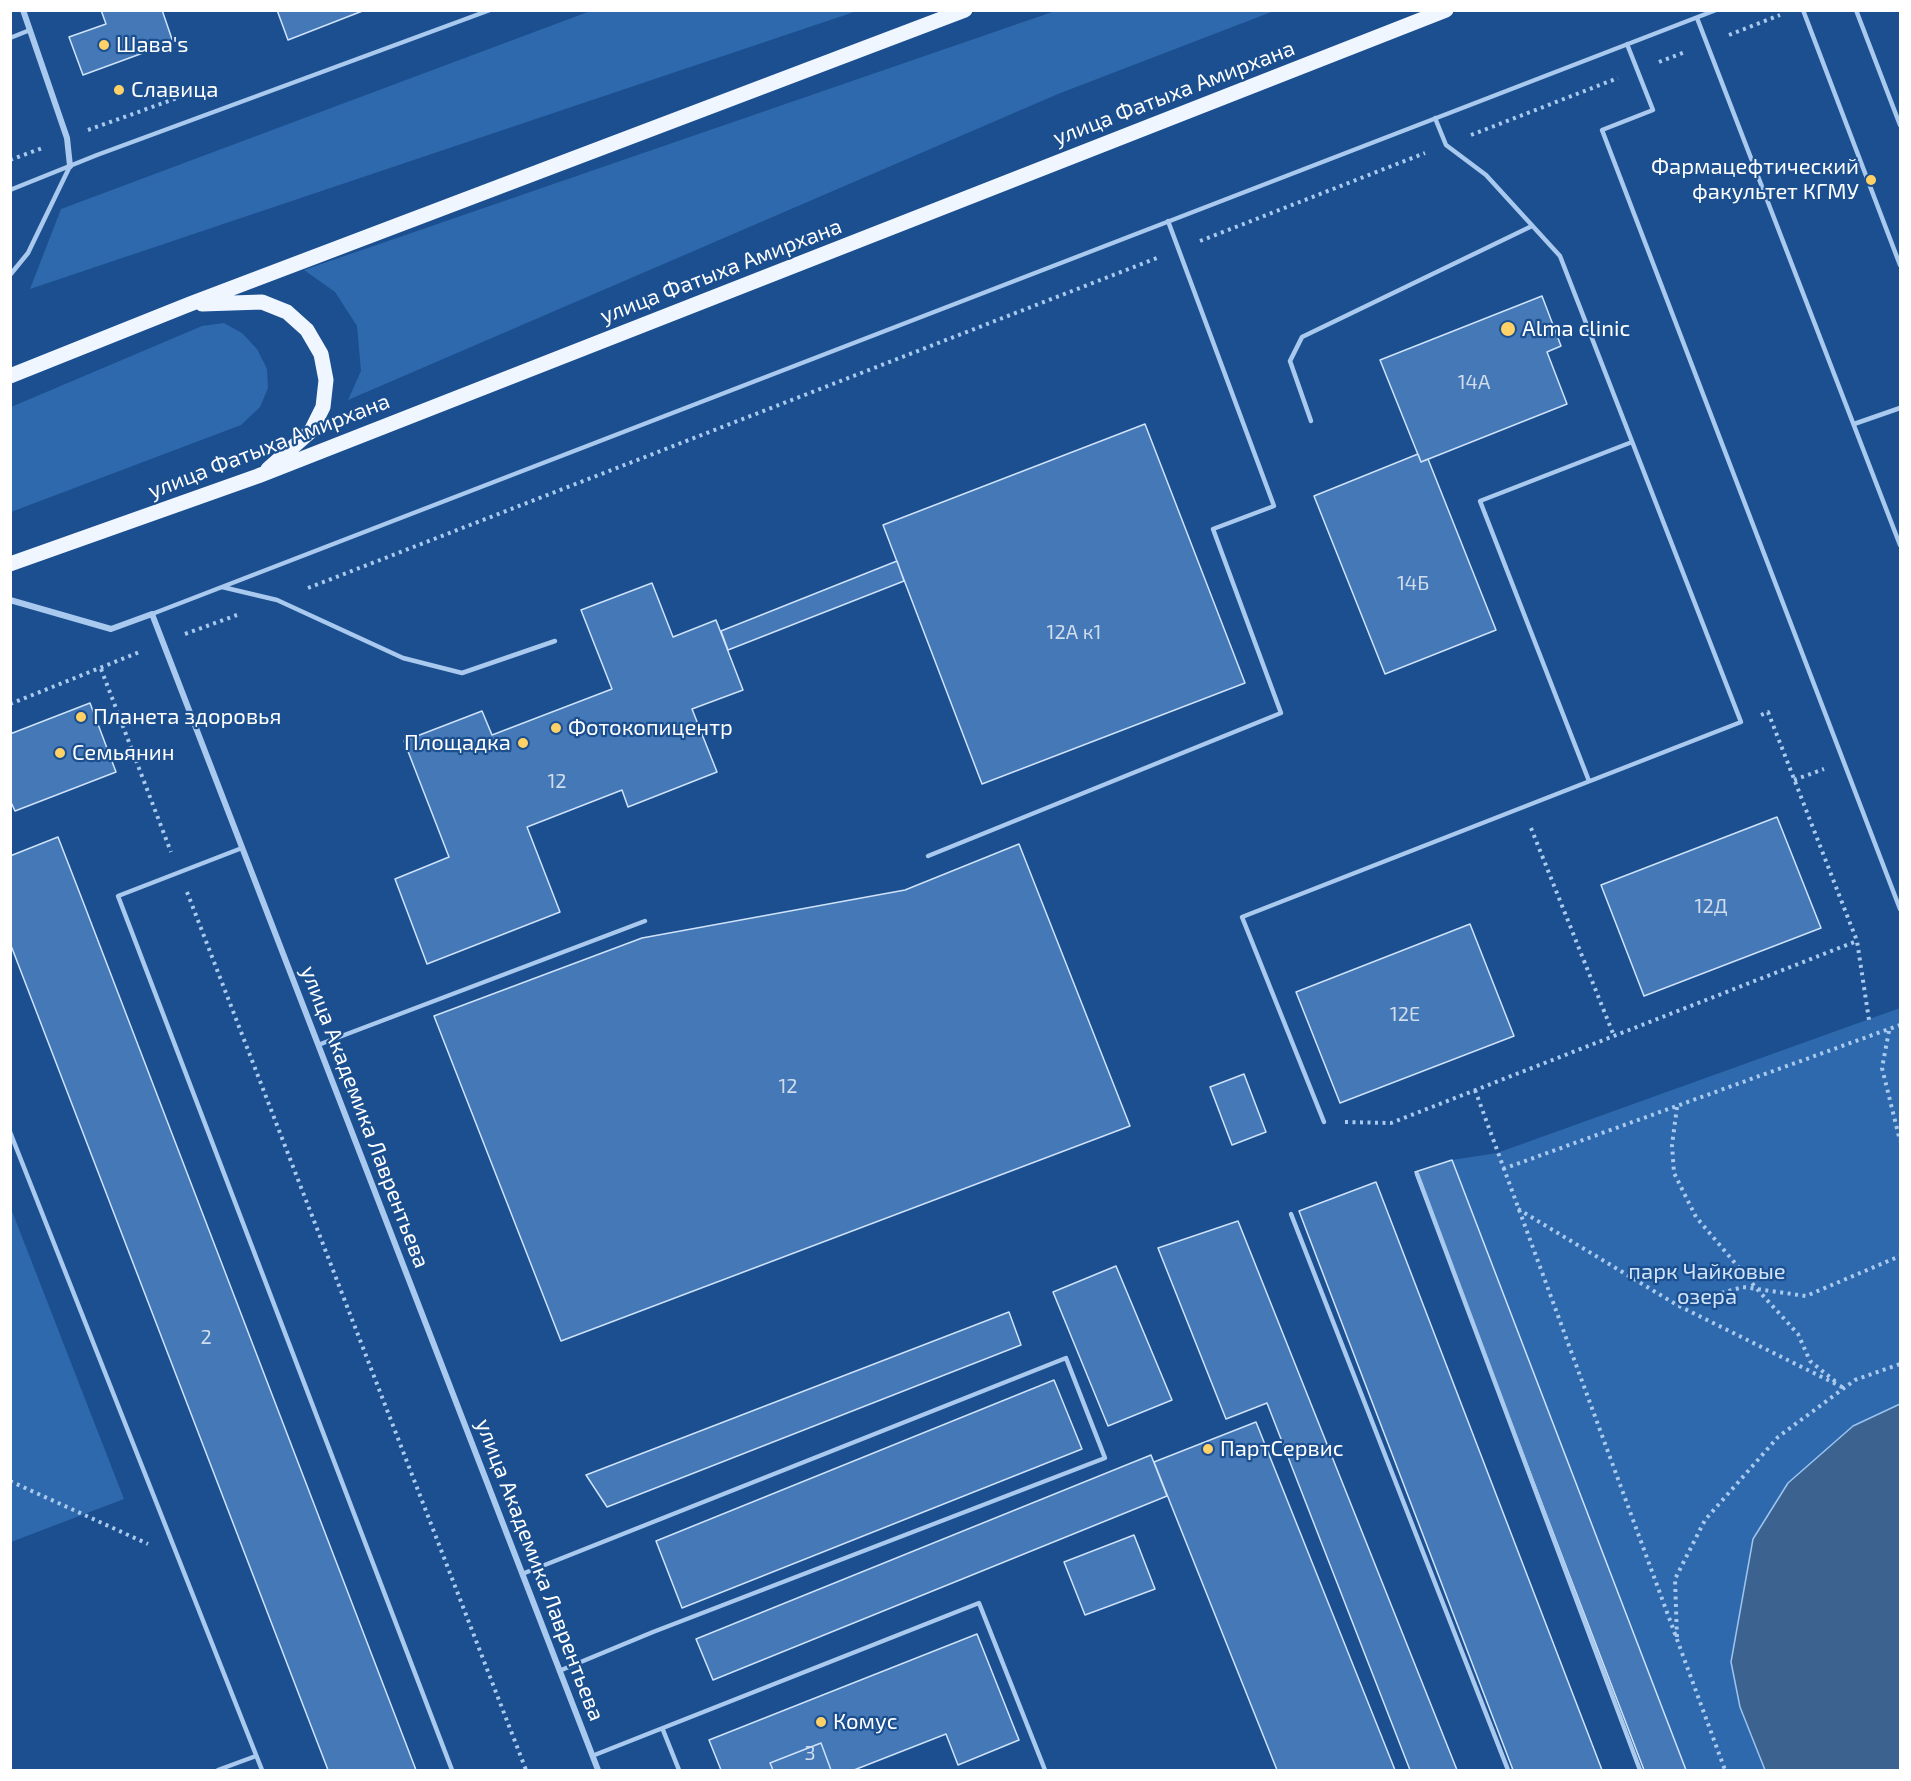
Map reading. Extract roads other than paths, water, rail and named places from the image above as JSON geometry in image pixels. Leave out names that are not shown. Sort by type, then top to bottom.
[{"type":"main road","points":[[10,376],[190,304],[965,10]]},
{"type":"main road","name":"улица Фатыха Амирхана","points":[[10,564],[258,476],[1446,10]]},
{"type":"main road","points":[[190,304],[262,302],[287,312],[294,318],[307,330],[321,354],[326,380],[323,407],[311,431],[258,476]]},
{"type":"street","points":[[23,10],[67,138],[70,166]]},
{"type":"street","points":[[10,600],[111,629],[152,614]]},
{"type":"street","name":"улица Академика Лаврентьева","points":[[152,614],[598,1770]]},
{"type":"lane","points":[[10,190],[490,10]]},
{"type":"lane","points":[[152,614],[1716,10]]},
{"type":"lane","points":[[1803,10],[1900,265]]},
{"type":"lane","points":[[1856,10],[1900,125]]},
{"type":"lane","points":[[1697,18],[1900,545]]},
{"type":"lane","points":[[10,38],[30,30]]},
{"type":"lane","points":[[1627,44],[1653,110],[1602,130],[1900,909]]},
{"type":"lane","points":[[1324,1122],[1242,917],[1741,722],[1560,256],[1486,175],[1446,146],[1435,118]]},
{"type":"lane","points":[[10,275],[28,253],[70,166]]},
{"type":"lane","points":[[928,856],[1281,713],[1213,529],[1274,506],[1168,221]]},
{"type":"lane","points":[[1311,422],[1290,361],[1302,337],[1532,226]]},
{"type":"lane","points":[[1854,424],[1900,408]]},
{"type":"lane","points":[[1589,781],[1480,501],[1632,442]]},
{"type":"lane","points":[[222,587],[277,600],[403,658],[462,673],[555,641]]},
{"type":"lane","points":[[242,848],[118,897],[452,1770]]},
{"type":"lane","points":[[318,1045],[645,921]]},
{"type":"lane","points":[[10,1132],[262,1770]]},
{"type":"lane","points":[[1417,1174],[1640,1770]]},
{"type":"lane","points":[[1291,1214],[1508,1770]]},
{"type":"lane","points":[[522,1574],[1066,1358],[1105,1458],[664,1628],[559,1671]]},
{"type":"lane","points":[[592,1756],[663,1730],[979,1603],[1045,1770]]},
{"type":"lane","points":[[663,1730],[679,1770]]},
{"type":"lane","points":[[218,1770],[256,1756]]},
{"type":"place","name":"Шава's","points":[[104,45]]},
{"type":"place","name":"Славица","points":[[119,90]]},
{"type":"place","name":"Фармацефтический факультет КГМУ","points":[[1871,180]]},
{"type":"place","name":"Alma clinic","points":[[1508,329]]},
{"type":"place","name":"Планета здоровья","points":[[81,717]]},
{"type":"place","name":"Фотокопицентр","points":[[556,728]]},
{"type":"place","name":"Площадка","points":[[523,743]]},
{"type":"place","name":"Семьянин","points":[[60,753]]},
{"type":"place","name":"ПартСервис","points":[[1208,1449]]},
{"type":"place","name":"Комус","points":[[821,1722]]},
{"type":"park label","name":"парк Чайковые озера","points":[[1707,1284]]}]
